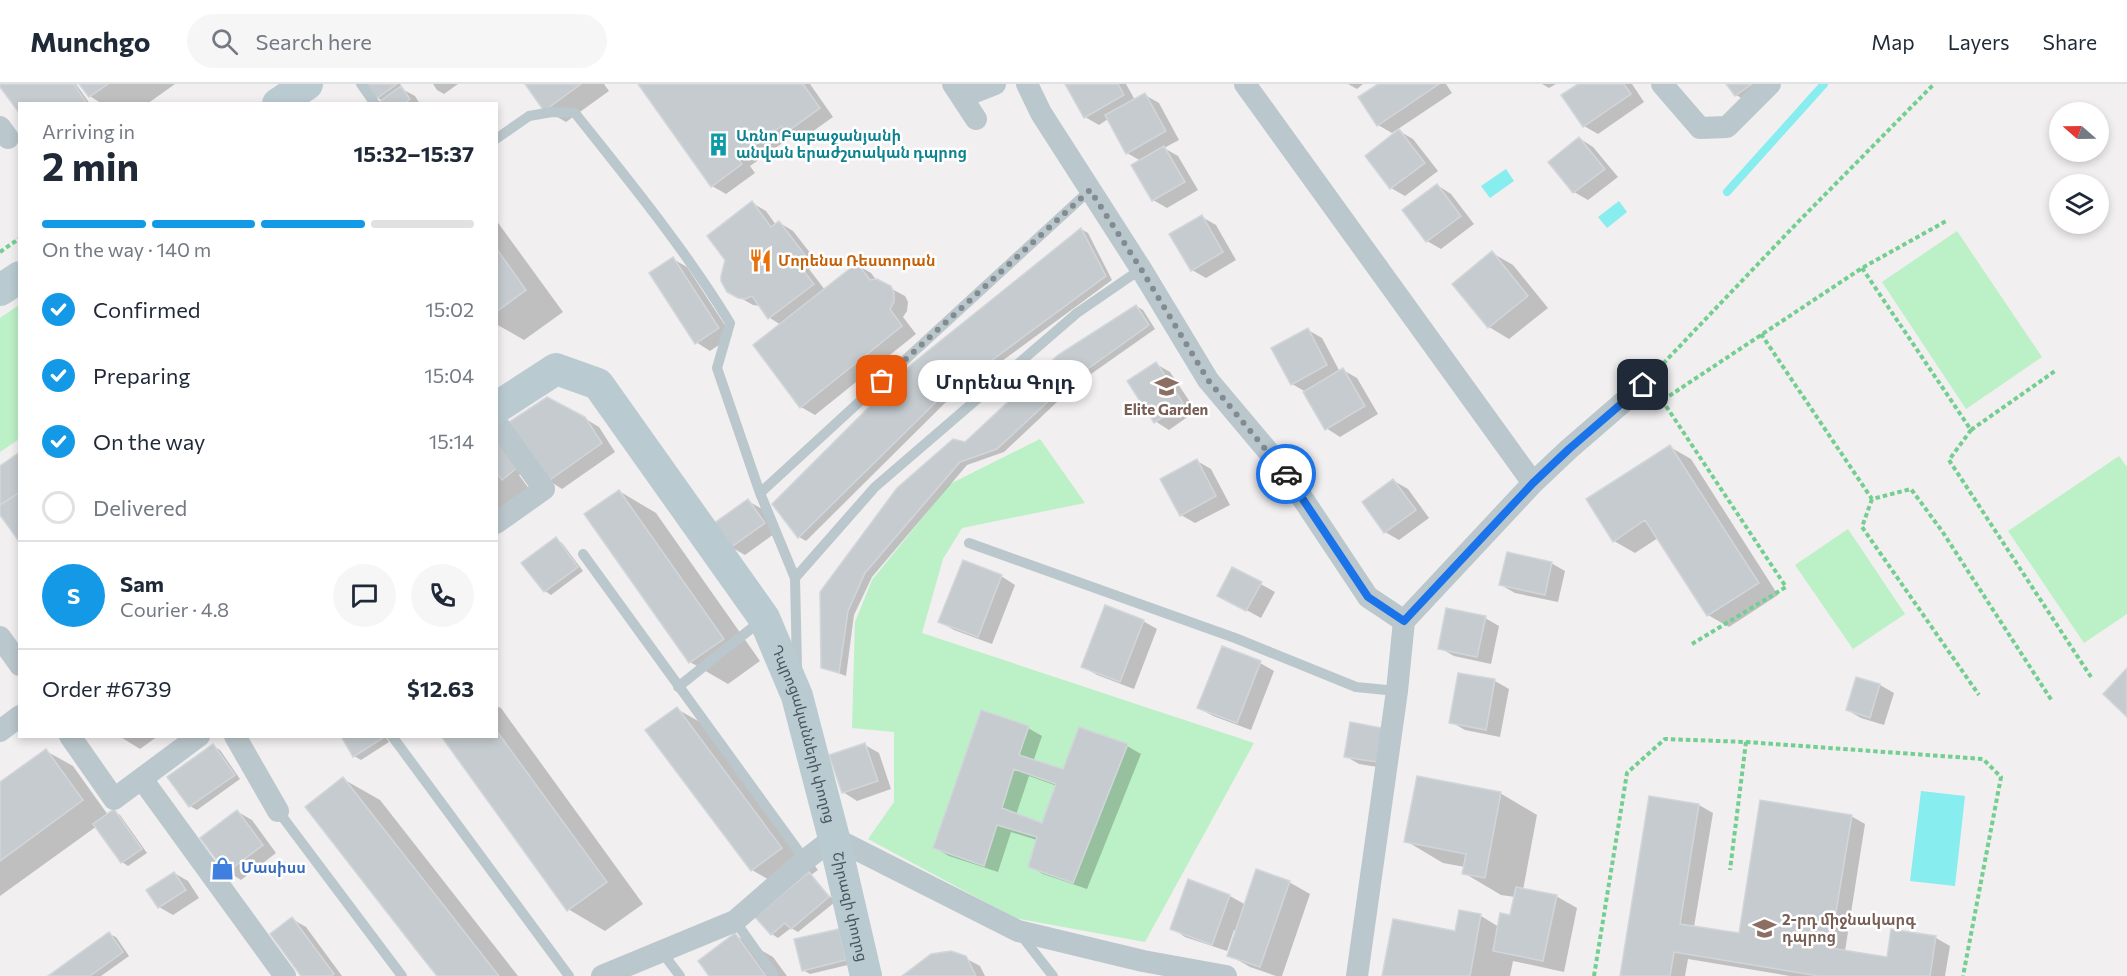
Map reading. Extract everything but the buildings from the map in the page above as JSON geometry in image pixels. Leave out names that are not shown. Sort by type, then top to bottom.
[{"type":"street","points":[[281,102],[307,84]]},
{"type":"street","points":[[976,119],[957,90],[995,84]]},
{"type":"street","points":[[1027,84],[1041,113],[1141,269],[1208,380],[1283,469],[1368,597],[1404,621]]},
{"type":"street","points":[[1245,84],[1533,483]]},
{"type":"street","points":[[1662,84],[1700,128],[1727,126],[1770,84]]},
{"type":"street","points":[[0,290],[18,278]]},
{"type":"street","name":"Դպրոցականների փողոց","points":[[498,407],[556,369],[598,384],[764,618],[797,696],[834,838],[1018,931],[1149,969],[1226,976]]},
{"type":"street","points":[[1357,976],[1397,691],[1404,621],[1533,483],[1643,385]]},
{"type":"street","points":[[498,426],[544,489],[498,522]]},
{"type":"street","points":[[0,637],[18,661]]},
{"type":"street","points":[[0,731],[18,718]]},
{"type":"street","points":[[71,738],[114,799],[196,738]]},
{"type":"street","points":[[236,738],[278,811]]},
{"type":"street","points":[[142,779],[285,976]]},
{"type":"street","points":[[602,976],[735,921],[834,838]]},
{"type":"street","name":"Շիրազի փողոց","points":[[834,838],[866,976]]},
{"type":"lane","points":[[361,84],[374,102]]},
{"type":"lane","points":[[498,138],[529,116],[552,112],[575,113],[652,210],[715,298],[730,323],[717,369],[760,493],[795,578],[797,696]]},
{"type":"lane","points":[[760,493],[1090,190]]},
{"type":"lane","points":[[795,578],[874,487],[1077,313],[1141,269]]},
{"type":"lane","points":[[969,543],[1235,638],[1356,687],[1397,691]]},
{"type":"lane","points":[[583,554],[805,860]]},
{"type":"lane","points":[[678,687],[764,618]]},
{"type":"lane","points":[[393,738],[569,976]]},
{"type":"lane","points":[[278,811],[402,976]]},
{"type":"lane","points":[[735,921],[774,976]]},
{"type":"lane","points":[[1018,931],[1053,976]]},
{"type":"lane","points":[[661,951],[680,976]]},
{"type":"path","points":[[1692,644],[1786,587],[1662,400],[1643,385],[1797,223],[1934,84]]},
{"type":"path","points":[[1662,400],[1862,268],[1948,220]]},
{"type":"path","points":[[0,252],[18,239]]},
{"type":"path","points":[[1862,268],[1971,430]]},
{"type":"path","points":[[1761,334],[1872,499]]},
{"type":"path","points":[[2055,371],[1971,430],[1948,460],[2091,677]]},
{"type":"path","points":[[1872,499],[1911,489],[1942,531],[2052,701]]},
{"type":"path","points":[[1872,499],[1862,527],[1979,695]]},
{"type":"path","points":[[1594,976],[1627,773],[1665,739],[1746,742],[1983,759],[2001,777],[1964,976]]},
{"type":"path","points":[[1730,870],[1746,742]]},
{"type":"green space","points":[[1957,231],[2042,357],[1966,409],[1882,282]]},
{"type":"green space","points":[[18,306],[18,440],[0,452],[0,318]]},
{"type":"green space","points":[[1040,439],[1085,503],[962,528],[943,559],[922,633],[1254,743],[1145,942],[1015,918],[868,839],[894,802],[894,732],[852,728],[855,622],[872,580],[950,484]]},
{"type":"green space","points":[[2119,456],[2127,467],[2127,614],[2084,643],[2008,531]]},
{"type":"green space","points":[[1848,529],[1905,614],[1853,649],[1795,565]]},
{"type":"water","points":[[1506,169],[1514,181],[1490,198],[1481,186]]},
{"type":"water","points":[[1619,201],[1627,212],[1607,228],[1598,217]]},
{"type":"water","points":[[1921,791],[1965,796],[1955,886],[1910,881]]},
{"type":"waterway","points":[[1727,192],[1824,84]]},
{"type":"way so far","points":[[882,381],[1090,190],[1208,380],[1286,474]]},
{"type":"place","name":"Առնո Բաբաջանյանի անվան երաժշտական դպրոց","points":[[718,145]]},
{"type":"place","name":"Մորենա Ռեստորան","points":[[760,261]]},
{"type":"place","name":"Մորենա Գոլդ","points":[[882,381]]},
{"type":"place","name":"Elite Garden","points":[[1166,386]]},
{"type":"place","name":"Մասիսս","points":[[223,868]]},
{"type":"place","name":"2-րդ միջնակարգ դպրոց","points":[[1764,929]]},
{"type":"route","points":[[1286,474],[1368,597],[1404,621],[1533,483],[1643,385]]}]
